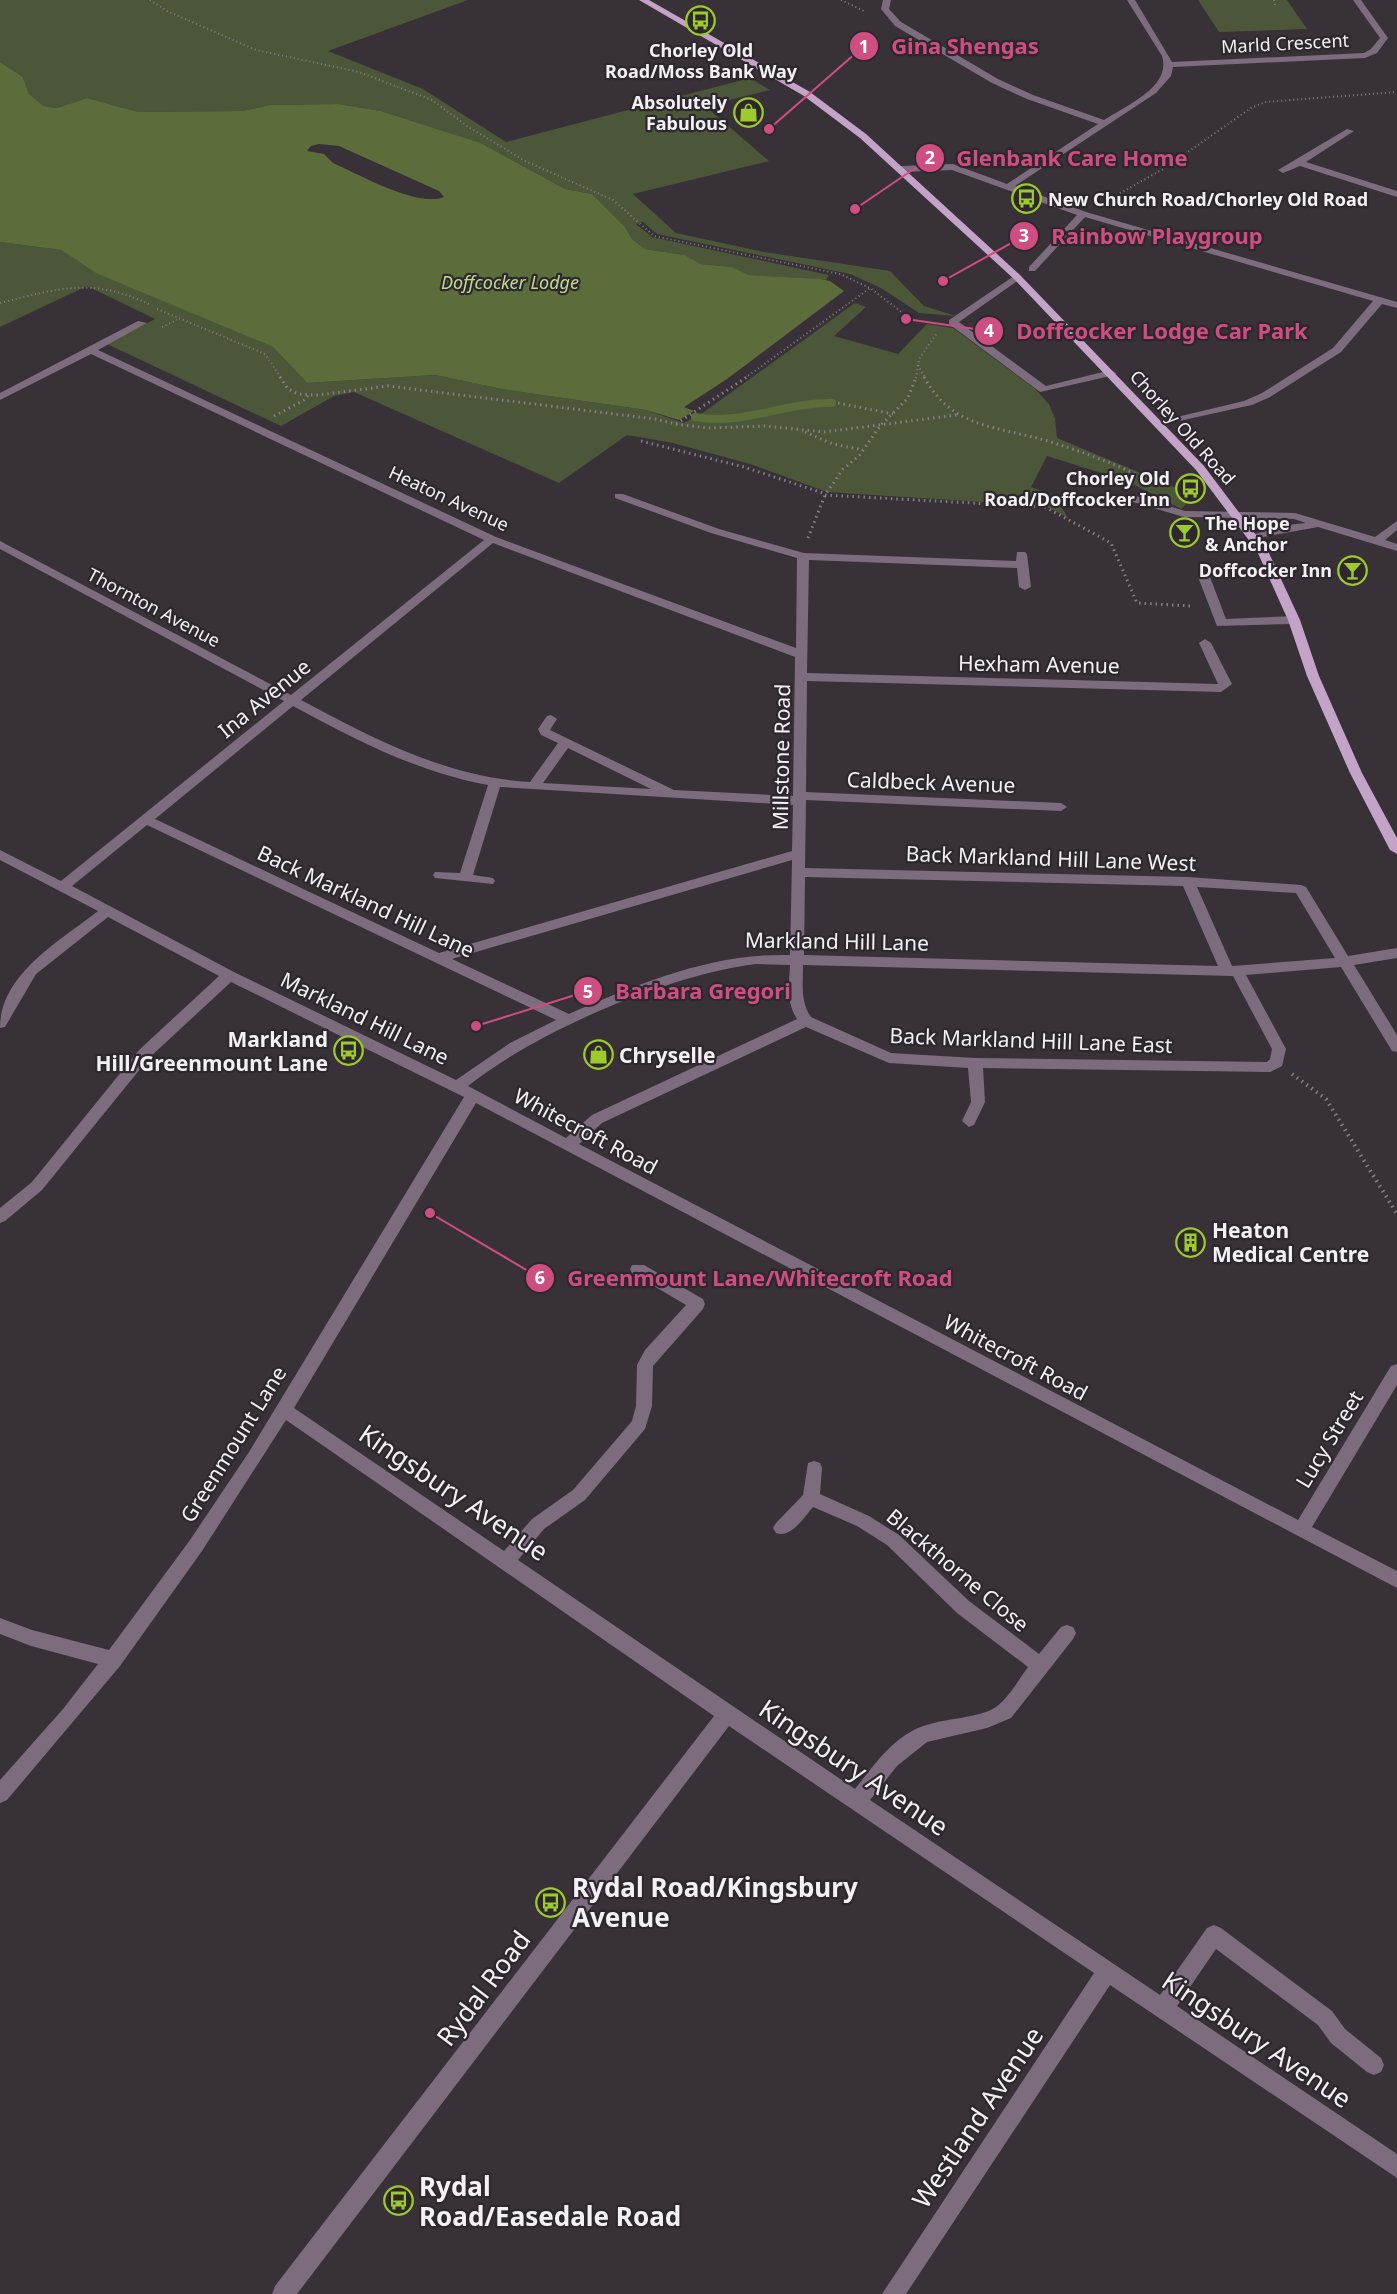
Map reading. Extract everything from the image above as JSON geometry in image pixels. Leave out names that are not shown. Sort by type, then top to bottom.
[{"type":"main road","name":"Chorley Old Road","points":[[643,0],[807,94],[863,136],[1017,277],[1160,424],[1215,486],[1262,551],[1294,620],[1313,676],[1356,773],[1397,850]]},
{"type":"street","points":[[887,0],[885,9],[898,24],[995,81],[1030,97],[1104,123]]},
{"type":"street","points":[[1007,188],[1153,91],[1167,76],[1169,65],[1131,0]]},
{"type":"street","name":"Marld Crescent","points":[[1169,65],[1365,55],[1378,47],[1384,38],[1357,0]]},
{"type":"street","points":[[1283,170],[1299,164],[1350,131]]},
{"type":"street","points":[[1299,164],[1397,194]]},
{"type":"street","points":[[901,169],[953,167],[1083,214],[1397,305]]},
{"type":"street","points":[[1032,269],[1083,214]]},
{"type":"street","points":[[1017,277],[953,322],[1044,390],[1111,373]]},
{"type":"street","points":[[1160,424],[1248,403],[1266,395],[1337,350],[1379,301]]},
{"type":"street","points":[[0,397],[142,323]]},
{"type":"street","name":"Heaton Avenue","points":[[91,350],[492,539],[802,655]]},
{"type":"street","points":[[619,496],[724,534],[803,556],[1022,559],[1025,587]]},
{"type":"street","points":[[645,505],[656,496]]},
{"type":"street","points":[[1120,503],[1133,498],[1184,514],[1295,516],[1397,548]]},
{"type":"street","points":[[1376,542],[1397,525]]},
{"type":"street","points":[[1252,536],[1295,527],[1325,526]]},
{"type":"street","name":"Ina Avenue","points":[[62,887],[492,539]]},
{"type":"street","name":"Thornton Avenue","points":[[0,544],[390,751],[435,767],[495,783],[533,787]]},
{"type":"street","name":"Millstone Road","points":[[803,556],[796,998],[798,1009],[806,1021]]},
{"type":"street","points":[[1204,577],[1221,623],[1294,620]]},
{"type":"street","name":"Hexham Avenue","points":[[801,677],[1221,688],[1226,684],[1205,643]]},
{"type":"street","points":[[551,719],[544,729],[545,732],[677,796]]},
{"type":"street","points":[[533,787],[566,742]]},
{"type":"street","points":[[465,878],[495,783]]},
{"type":"street","name":"Caldbeck Avenue","points":[[533,787],[677,796],[1061,807]]},
{"type":"street","name":"Back Markland Hill Lane","points":[[145,819],[569,1020]]},
{"type":"street","points":[[438,958],[799,853]]},
{"type":"street","name":"Markland Hill Lane","points":[[0,854],[229,975],[457,1087],[495,1058],[569,1020],[672,978],[713,965],[756,958],[1232,971],[1343,962],[1397,953]]},
{"type":"street","name":"Back Markland Hill Lane West","points":[[799,872],[1291,886],[1301,890],[1343,962]]},
{"type":"street","points":[[440,875],[488,881]]},
{"type":"street","points":[[1188,882],[1232,971],[1280,1049],[1278,1062]]},
{"type":"street","points":[[0,1023],[31,971],[107,911]]},
{"type":"street","points":[[1343,962],[1397,1047]]},
{"type":"street","points":[[0,1217],[37,1186],[144,1054],[229,975]]},
{"type":"street","points":[[568,1144],[597,1119],[806,1021]]},
{"type":"street","name":"Back Markland Hill Lane East","points":[[806,1021],[881,1056],[975,1063],[1264,1069],[1278,1062]]},
{"type":"street","points":[[969,1121],[978,1102],[975,1063]]},
{"type":"street","name":"Whitecroft Road","points":[[457,1087],[1397,1580]]},
{"type":"street","name":"Greenmount Lane","points":[[0,1794],[31,1761],[114,1660],[178,1572],[283,1408],[473,1095]]},
{"type":"street","points":[[507,1560],[538,1524],[579,1495],[639,1424],[644,1406],[645,1365],[651,1355],[697,1304],[638,1269]]},
{"type":"street","name":"Lucy Street","points":[[1301,1530],[1397,1371]]},
{"type":"street","name":"Kingsbury Avenue","points":[[283,1408],[507,1560],[727,1714],[858,1800],[1397,2167]]},
{"type":"street","points":[[782,1528],[811,1498],[814,1468]]},
{"type":"street","name":"Blackthorne Close","points":[[811,1498],[863,1521],[893,1540],[963,1606],[1041,1667]]},
{"type":"street","points":[[0,1626],[31,1638],[114,1660]]},
{"type":"street","points":[[858,1800],[889,1764],[917,1738],[932,1731],[992,1719],[1004,1712],[1067,1633]]},
{"type":"street","name":"Rydal Road","points":[[283,2294],[727,1714]]},
{"type":"street","points":[[1163,2009],[1214,1935],[1325,2018],[1338,2036],[1374,2065]]},
{"type":"street","name":"Westland Avenue","points":[[893,2294],[1107,1971]]},
{"type":"path","points":[[150,0],[167,11],[256,50],[359,72],[432,100],[466,126],[525,161],[613,200],[654,236],[840,274],[870,288],[904,314]]},
{"type":"path","points":[[1274,0],[1275,5]]},
{"type":"path","points":[[1083,214],[1166,168],[1251,108],[1266,102],[1397,92]]},
{"type":"path","points":[[0,303],[80,285],[103,286],[126,292],[177,319],[258,351],[269,358],[288,389],[298,394],[308,395],[388,386],[649,418],[704,429],[764,426],[804,432],[880,426],[921,417],[958,415],[1109,460],[1152,482]]},
{"type":"path","points":[[676,424],[703,408],[870,288]]},
{"type":"path","points":[[803,556],[826,494],[843,469],[863,450],[880,426],[908,398],[915,385],[919,359],[937,334],[953,322]]},
{"type":"path","points":[[918,365],[929,387],[940,401],[958,415]]},
{"type":"path","points":[[271,435],[272,418],[275,414],[304,400],[308,395]]},
{"type":"path","points":[[838,403],[893,414]]},
{"type":"path","points":[[804,432],[833,444],[863,450]]},
{"type":"path","points":[[641,441],[744,467],[826,494]]},
{"type":"path","points":[[1278,1062],[1326,1099],[1397,1214]]},
{"type":"shaded area","points":[[0,0],[468,0],[328,51],[423,89],[506,142],[750,78],[770,90],[705,106],[769,161],[633,194],[676,233],[764,252],[890,271],[924,306],[956,316],[919,313],[881,288],[850,274],[657,234],[643,222],[636,224],[652,237],[829,275],[826,280],[749,275],[732,267],[701,264],[685,255],[645,249],[632,239],[625,227],[592,194],[565,189],[481,143],[381,111],[338,104],[270,105],[243,111],[138,112],[87,98],[57,108],[44,106],[29,94],[23,77],[0,62]]},
{"type":"shaded area","points":[[1198,0],[1287,0],[1307,29],[1219,32]]},
{"type":"shaded area","points":[[0,242],[61,250],[95,272],[273,347],[307,383],[435,375],[502,389],[646,410],[684,423],[704,412],[855,303],[866,307],[834,336],[898,354],[927,324],[953,328],[1034,388],[1049,404],[1055,419],[1057,438],[1174,487],[1185,485],[1193,497],[1181,509],[1127,481],[1047,456],[1031,487],[1055,496],[1068,518],[1046,506],[827,492],[750,464],[673,443],[627,435],[559,483],[354,392],[334,396],[281,426],[107,344],[155,319],[87,286],[0,327]]},
{"type":"water","name":"Doffcocker Lodge","points":[[0,62],[23,77],[29,94],[44,106],[57,108],[87,98],[138,112],[243,111],[270,105],[338,104],[381,111],[481,143],[565,189],[592,194],[625,227],[632,239],[645,249],[685,255],[701,264],[732,267],[749,275],[830,281],[844,291],[727,379],[684,407],[694,411],[679,420],[646,410],[502,389],[435,375],[307,383],[273,347],[96,273],[61,250],[0,242]],"holes":[[[319,144],[339,146],[439,191],[444,197],[419,198],[404,194],[333,163],[324,154],[307,151],[311,146]]]},
{"type":"waterway","points":[[695,417],[730,418],[797,406],[832,403]]},
{"type":"place","name":"Chorley Old Road/Moss Bank Way","points":[[701,21]]},
{"type":"place","name":"Absolutely Fabulous","points":[[748,112]]},
{"type":"place","name":"Gina Shengas","points":[[769,129]]},
{"type":"place","name":"New Church Road/Chorley Old Road","points":[[1027,199]]},
{"type":"place","name":"Glenbank Care Home","points":[[855,209]]},
{"type":"place","name":"Rainbow Playgroup","points":[[943,281]]},
{"type":"place","name":"Doffcocker Lodge Car Park","points":[[906,319]]},
{"type":"place","name":"Chorley Old Road/Doffcocker Inn","points":[[1191,488]]},
{"type":"place","name":"The Hope & Anchor","points":[[1184,533]]},
{"type":"place","name":"Doffcocker Inn","points":[[1353,570]]},
{"type":"place","name":"Barbara Gregori","points":[[476,1026]]},
{"type":"place","name":"Markland Hill/Greenmount Lane","points":[[349,1051]]},
{"type":"place","name":"Chryselle","points":[[598,1055]]},
{"type":"place","name":"Greenmount Lane/Whitecroft Road","points":[[430,1213]]},
{"type":"place","name":"Heaton Medical Centre","points":[[1191,1242]]},
{"type":"place","name":"Rydal Road/Kingsbury Avenue","points":[[551,1902]]},
{"type":"place","name":"Rydal Road/Easedale Road","points":[[398,2201]]}]
